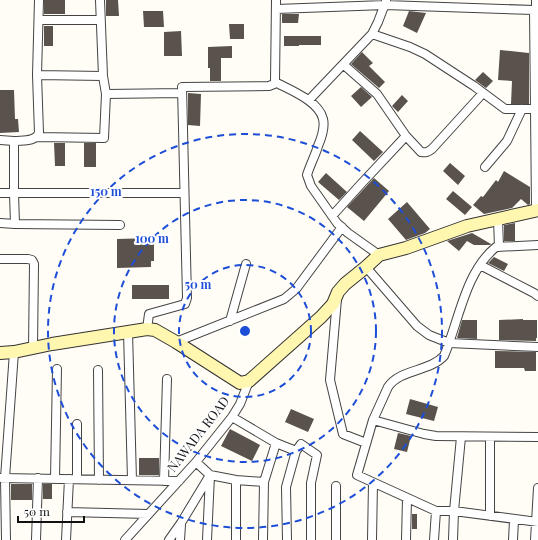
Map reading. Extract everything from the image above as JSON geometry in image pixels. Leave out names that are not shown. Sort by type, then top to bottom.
[{"type":"street","points":[[37,137],[39,133],[37,76],[39,0]]},
{"type":"street","points":[[0,140],[33,140],[37,137],[104,138],[106,94],[103,76],[100,0]]},
{"type":"street","points":[[276,82],[308,100],[321,114],[323,123],[318,147],[308,170],[308,179],[311,186],[332,216],[342,227],[357,240],[379,255],[406,248],[467,226],[537,211],[534,109],[536,97],[534,10],[536,7],[536,0]]},
{"type":"street","points":[[276,82],[276,4],[386,2],[534,10]]},
{"type":"street","points":[[308,100],[344,65],[372,34],[386,2]]},
{"type":"street","points":[[38,20],[100,20]]},
{"type":"street","points":[[372,34],[410,47],[425,54],[505,109],[534,109]]},
{"type":"street","points":[[344,65],[377,94],[406,136],[421,152],[429,152],[483,93]]},
{"type":"street","points":[[37,76],[103,76]]},
{"type":"street","points":[[147,329],[149,314],[182,305],[186,302],[182,87],[269,86],[276,82]]},
{"type":"street","points":[[106,94],[182,93]]},
{"type":"street","points":[[484,167],[507,141],[522,110]]},
{"type":"street","points":[[332,216],[406,136]]},
{"type":"street","points":[[14,141],[15,224]]},
{"type":"street","points":[[0,193],[184,193]]},
{"type":"street","points":[[498,219],[499,246]]},
{"type":"street","points":[[0,223],[120,225]]},
{"type":"street","points":[[176,342],[279,302],[290,294],[302,280],[342,227]]},
{"type":"street","points":[[537,522],[454,511],[436,511],[357,475],[373,420],[391,383],[397,378],[438,362],[444,356],[462,301],[480,265],[495,248],[499,246],[538,245]]},
{"type":"street","name":"NAWADA ROAD","points":[[125,540],[196,462],[232,417],[240,404],[249,381],[324,314],[333,304],[338,292],[345,284],[379,255]]},
{"type":"street","points":[[0,259],[28,258],[32,260],[34,264],[33,348]]},
{"type":"street","points":[[230,321],[246,264]]},
{"type":"street","points":[[480,265],[538,296]]},
{"type":"street","points":[[366,267],[417,326],[429,335],[449,343],[538,347]]},
{"type":"street","points":[[338,292],[330,380],[343,434],[366,442]]},
{"type":"street","points":[[0,353],[14,352],[147,329],[155,330],[176,342],[240,383],[249,381]]},
{"type":"street","points":[[128,332],[132,480]]},
{"type":"street","points":[[6,540],[3,478],[14,352]]},
{"type":"street","points":[[55,479],[57,368]]},
{"type":"street","points":[[98,370],[99,480]]},
{"type":"street","points":[[164,481],[167,379]]},
{"type":"street","points":[[232,417],[276,443],[296,451]]},
{"type":"street","points":[[373,420],[424,434],[460,437],[538,437]]},
{"type":"street","points":[[74,540],[66,540],[67,512],[73,479],[77,424]]},
{"type":"street","points":[[453,540],[460,437]]},
{"type":"street","points":[[490,437],[490,516]]},
{"type":"street","points":[[263,540],[264,482],[276,443]]},
{"type":"street","points":[[286,540],[286,487],[296,451],[300,444],[317,455],[311,483],[311,540]]},
{"type":"street","points":[[196,462],[210,475],[236,480],[264,482]]},
{"type":"street","points":[[169,540],[210,475]]},
{"type":"street","points":[[207,540],[210,475]]},
{"type":"street","points":[[3,478],[179,481]]},
{"type":"street","points":[[36,540],[38,478]]},
{"type":"street","points":[[236,480],[236,540]]},
{"type":"street","points":[[535,540],[538,482]]},
{"type":"street","points":[[372,540],[373,483]]},
{"type":"street","points":[[336,486],[336,540]]},
{"type":"street","points":[[406,540],[407,498]]},
{"type":"street","points":[[434,540],[436,511]]},
{"type":"street","points":[[67,512],[148,514]]},
{"type":"street","points":[[513,540],[514,520]]},
{"type":"street","points":[[180,540],[181,523]]},
{"type":"building","points":[[44,0],[65,0],[65,14],[44,14]]},
{"type":"building","points":[[106,0],[118,0],[119,16],[106,16]]},
{"type":"building","points":[[143,11],[163,11],[164,27],[144,27]]},
{"type":"building","points":[[409,11],[426,13],[417,33],[403,26]]},
{"type":"building","points":[[282,14],[299,14],[298,23],[282,23]]},
{"type":"building","points":[[229,24],[244,24],[244,39],[230,39]]},
{"type":"building","points":[[44,26],[53,26],[53,46],[44,46]]},
{"type":"building","points":[[181,31],[182,56],[164,56],[164,32]]},
{"type":"building","points":[[284,36],[321,36],[321,45],[284,46]]},
{"type":"building","points":[[232,46],[232,58],[221,58],[221,81],[210,81],[210,68],[208,68],[208,47]]},
{"type":"building","points":[[500,50],[529,53],[529,104],[511,104],[512,81],[498,80]]},
{"type":"building","points":[[362,52],[373,63],[369,66],[385,82],[379,88],[351,64]]},
{"type":"building","points":[[483,72],[493,81],[486,88],[475,80]]},
{"type":"building","points":[[361,87],[372,97],[361,107],[351,96]]},
{"type":"building","points":[[0,90],[14,90],[15,119],[18,119],[19,132],[0,133]]},
{"type":"building","points":[[188,93],[201,94],[200,126],[188,125]]},
{"type":"building","points":[[402,95],[408,101],[398,112],[392,106]]},
{"type":"building","points":[[360,131],[383,152],[374,161],[352,140]]},
{"type":"building","points":[[54,143],[65,143],[65,166],[55,166]]},
{"type":"building","points":[[84,143],[96,143],[96,167],[84,167]]},
{"type":"building","points":[[450,163],[465,176],[458,185],[443,171]]},
{"type":"building","points":[[504,171],[530,187],[530,204],[528,205],[521,199],[512,208],[484,214],[473,205],[481,196],[483,197],[496,180],[498,182]]},
{"type":"building","points":[[326,173],[347,192],[339,200],[318,182]]},
{"type":"building","points":[[374,178],[389,191],[364,221],[347,207]]},
{"type":"building","points":[[453,191],[472,207],[465,215],[446,199]]},
{"type":"building","points":[[407,202],[430,229],[425,233],[406,240],[388,219]]},
{"type":"building","points":[[515,223],[515,241],[504,241],[504,225]]},
{"type":"building","points":[[472,233],[491,244],[474,245],[467,241],[459,251],[447,241]]},
{"type":"building","points":[[154,238],[154,261],[151,261],[151,267],[117,268],[117,239]]},
{"type":"building","points":[[494,257],[508,264],[504,271],[488,263]]},
{"type":"building","points":[[132,285],[169,285],[169,299],[132,299]]},
{"type":"building","points":[[462,320],[477,320],[477,339],[457,338]]},
{"type":"building","points":[[499,320],[537,320],[536,341],[499,340]]},
{"type":"building","points":[[495,351],[536,352],[536,371],[525,371],[524,368],[495,368]]},
{"type":"building","points":[[410,399],[438,407],[434,421],[406,414]]},
{"type":"building","points":[[291,409],[314,419],[308,432],[285,422]]},
{"type":"building","points":[[230,429],[260,445],[252,461],[221,446]]},
{"type":"building","points":[[398,433],[411,436],[407,452],[394,449]]},
{"type":"building","points":[[139,458],[159,458],[159,475],[139,475]]},
{"type":"building","points":[[11,484],[32,484],[32,500],[11,500]]},
{"type":"building","points":[[43,484],[52,484],[52,499],[43,499]]},
{"type":"building","points":[[412,514],[417,514],[417,529],[412,529]]}]
